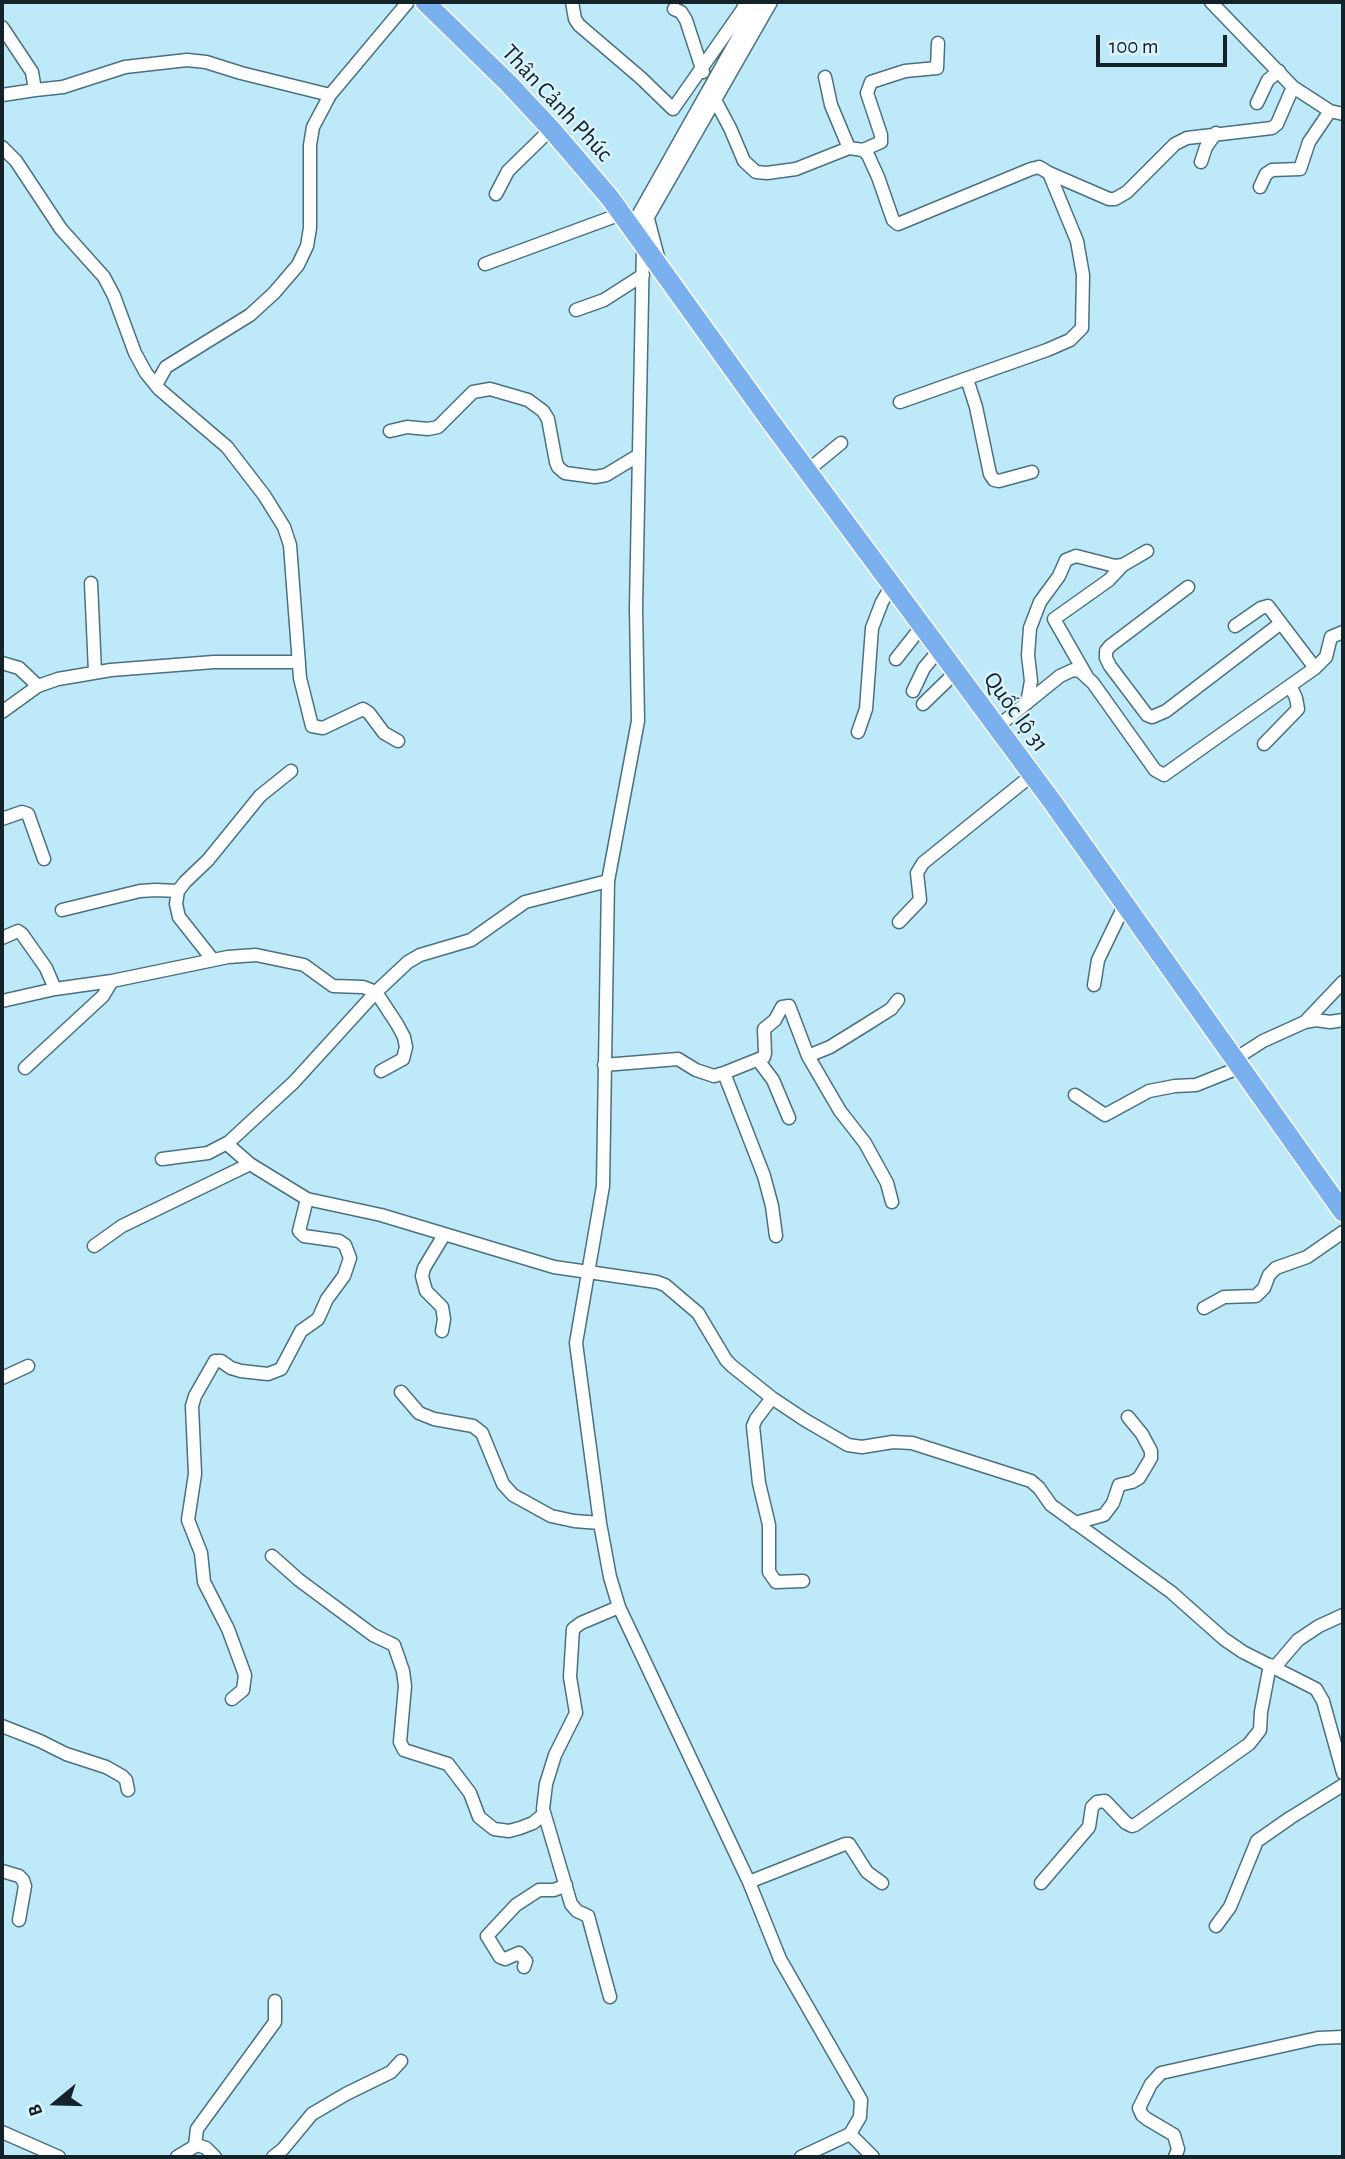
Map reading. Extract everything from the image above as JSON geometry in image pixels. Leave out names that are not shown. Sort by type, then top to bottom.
[{"type":"highway","name":"Thân Cảnh Phúc","points":[[432,4],[551,129],[633,222]]},
{"type":"highway","name":"Quốc lộ 31","points":[[633,222],[652,273],[807,471],[940,649],[1343,1212]]},
{"type":"street","points":[[156,385],[166,366],[250,315],[298,265],[307,246],[310,228],[311,135],[330,95],[408,2]]},
{"type":"street","points":[[572,2],[579,25],[673,109],[743,9],[745,2]]},
{"type":"street","points":[[713,94],[758,2]]},
{"type":"street","points":[[485,264],[633,222],[771,2]]},
{"type":"street","points":[[1211,2],[1293,87],[1330,111],[1343,114]]},
{"type":"street","points":[[674,9],[681,12],[686,20],[713,94],[744,161],[756,172],[796,169],[849,149],[863,150],[881,142],[867,93],[871,82],[905,71],[937,68],[938,44]]},
{"type":"street","points":[[2,27],[32,72],[35,90]]},
{"type":"street","points":[[2,95],[63,87],[125,67],[187,60],[206,62],[330,95]]},
{"type":"street","points":[[1257,103],[1268,80],[1279,71]]},
{"type":"street","points":[[825,77],[831,105],[849,149]]},
{"type":"street","points":[[863,150],[878,177],[893,220],[898,224],[1039,167],[1109,199],[1115,199],[1127,192],[1175,144],[1186,138],[1272,128],[1277,124],[1293,87]]},
{"type":"street","points":[[1260,187],[1266,174],[1272,170],[1300,169],[1308,142],[1330,111]]},
{"type":"street","points":[[496,194],[508,171],[551,129]]},
{"type":"street","points":[[1201,162],[1206,147],[1216,133]]},
{"type":"street","points":[[2,147],[16,161],[61,229],[104,277],[135,353],[156,385],[227,447],[284,527],[290,545],[299,662],[308,718],[314,727],[323,728],[363,709],[369,712],[384,733],[398,741]]},
{"type":"street","points":[[900,402],[1070,340],[1082,328],[1083,275],[1077,241],[1049,173]]},
{"type":"street","points":[[633,222],[652,273],[639,455],[636,608],[638,721],[608,881],[603,1186],[576,1343],[600,1523],[610,1577],[619,1607],[749,1882],[788,1973],[860,2100],[860,2117],[850,2134],[801,2157]]},
{"type":"street","points":[[576,310],[604,300],[652,273]]},
{"type":"street","points":[[967,379],[976,407],[990,474],[994,480],[1032,472]]},
{"type":"street","points":[[390,431],[407,427],[438,427],[473,392],[491,389],[528,400],[543,411],[548,419],[556,462],[565,473],[595,477],[606,475],[639,455]]},
{"type":"street","points":[[807,471],[841,443]]},
{"type":"street","points":[[1147,551],[1123,565],[1109,580],[1054,619],[1086,675],[1155,770],[1164,775],[1315,668],[1326,657],[1331,637],[1343,632]]},
{"type":"street","points":[[1027,703],[1031,681],[1028,655],[1030,628],[1040,602],[1059,576],[1066,561],[1076,556],[1110,566],[1123,565]]},
{"type":"street","points":[[91,583],[95,672]]},
{"type":"street","points":[[858,733],[866,709],[872,628],[892,585]]},
{"type":"street","points":[[1188,587],[1106,651],[1110,666],[1147,715],[1152,717],[1166,711],[1281,623]]},
{"type":"street","points":[[1235,626],[1268,606],[1315,668]]},
{"type":"street","points":[[896,659],[922,626]]},
{"type":"street","points":[[913,691],[924,668],[940,649]]},
{"type":"street","points":[[2,712],[38,686],[95,672],[214,662],[299,662]]},
{"type":"street","points":[[2,663],[19,667],[38,686]]},
{"type":"street","points":[[997,727],[1060,676],[1073,670],[1086,675]]},
{"type":"street","points":[[923,704],[956,672]]},
{"type":"street","points":[[1264,744],[1298,709],[1291,687]]},
{"type":"street","points":[[213,960],[179,917],[176,904],[178,891],[208,860],[260,796],[291,771]]},
{"type":"street","points":[[899,922],[920,900],[917,873],[923,863],[1032,775]]},
{"type":"street","points":[[2,819],[22,812],[28,814],[44,859]]},
{"type":"street","points":[[162,1159],[201,1154],[227,1144],[294,1082],[376,992],[408,962],[420,955],[471,940],[525,902],[608,881]]},
{"type":"street","points":[[62,910],[140,891],[178,891]]},
{"type":"street","points":[[1094,985],[1098,960],[1125,904]]},
{"type":"street","points":[[2,938],[18,931],[22,934],[46,968],[55,989]]},
{"type":"street","points":[[2,1002],[55,989],[249,955],[294,962],[310,968],[332,985],[363,987],[376,992],[397,1024],[406,1047],[402,1059],[381,1071]]},
{"type":"street","points":[[25,1068],[103,996],[112,981]]},
{"type":"street","points":[[1305,1022],[1343,982]]},
{"type":"street","points":[[808,1056],[864,1026],[891,1009],[898,1000]]},
{"type":"street","points":[[604,1065],[678,1059],[696,1070],[715,1076],[758,1060],[765,1053],[764,1029],[775,1020],[782,1007],[787,1005],[808,1056],[840,1111],[865,1143],[887,1183],[892,1202]]},
{"type":"street","points":[[1075,1095],[1105,1115],[1149,1091],[1196,1085],[1237,1066],[1263,1041],[1305,1022],[1343,1020]]},
{"type":"street","points":[[758,1060],[773,1080],[789,1118]]},
{"type":"street","points":[[724,1073],[764,1176],[776,1236]]},
{"type":"street","points":[[227,1144],[250,1164],[307,1199],[380,1215],[554,1267],[648,1279],[665,1285],[698,1313],[726,1360],[772,1398],[848,1445],[862,1447],[894,1442],[912,1443],[1031,1480],[1051,1505],[1171,1592],[1233,1646],[1319,1692],[1343,1773]]},
{"type":"street","points":[[94,1246],[122,1226],[250,1164]]},
{"type":"street","points":[[232,1699],[243,1690],[245,1675],[228,1629],[204,1581],[199,1545],[188,1520],[195,1474],[192,1406],[215,1361],[221,1361],[241,1371],[268,1374],[281,1369],[301,1331],[318,1318],[327,1299],[344,1276],[350,1258],[345,1245],[339,1241],[304,1236],[299,1231],[307,1199]]},
{"type":"street","points":[[1204,1308],[1224,1297],[1256,1296],[1276,1268],[1307,1256],[1343,1232]]},
{"type":"street","points":[[442,1331],[442,1307],[426,1291],[422,1276],[444,1235]]},
{"type":"street","points":[[2,1378],[28,1366]]},
{"type":"street","points":[[401,1392],[419,1413],[429,1418],[473,1426],[482,1433],[501,1479],[513,1495],[551,1516],[600,1523]]},
{"type":"street","points":[[772,1398],[753,1426],[758,1483],[769,1525],[769,1572],[776,1582],[803,1581]]},
{"type":"street","points":[[1074,1523],[1104,1515],[1113,1503],[1119,1485],[1139,1478],[1151,1458],[1151,1451],[1142,1434],[1128,1418]]},
{"type":"street","points":[[272,1556],[299,1580],[378,1639],[394,1645],[405,1686],[400,1742],[404,1750],[448,1764],[470,1793],[479,1817],[494,1829],[509,1831],[520,1828],[533,1823],[544,1814]]},
{"type":"street","points":[[610,1997],[588,1916],[573,1907],[544,1814],[546,1784],[555,1755],[576,1713],[570,1677],[573,1629],[580,1623],[619,1607]]},
{"type":"street","points":[[1041,1883],[1089,1827],[1092,1807],[1097,1802],[1105,1801],[1126,1823],[1135,1825],[1249,1744],[1260,1730],[1272,1666],[1298,1640],[1343,1615]]},
{"type":"street","points":[[2,1726],[66,1754],[106,1767],[126,1780],[128,1790]]},
{"type":"street","points":[[1216,1926],[1230,1907],[1257,1841],[1343,1785]]},
{"type":"street","points":[[749,1882],[849,1844],[867,1872],[882,1883]]},
{"type":"street","points":[[2,1871],[19,1876],[24,1883],[19,1920]]},
{"type":"street","points":[[524,1967],[526,1961],[519,1953],[505,1959],[500,1957],[488,1936],[516,1905],[539,1890],[554,1891],[566,1885]]},
{"type":"street","points":[[195,2145],[197,2129],[275,2022],[275,2001]]},
{"type":"street","points":[[1175,2157],[1178,2149],[1176,2138],[1140,2112],[1141,2103],[1155,2077],[1169,2070],[1318,2038],[1343,2036]]},
{"type":"street","points":[[273,2157],[312,2115],[346,2094],[391,2072],[401,2062]]},
{"type":"street","points":[[2,2132],[59,2157]]},
{"type":"street","points":[[850,2134],[873,2157]]},
{"type":"street","points":[[177,2157],[195,2145],[201,2145],[215,2157]]}]
